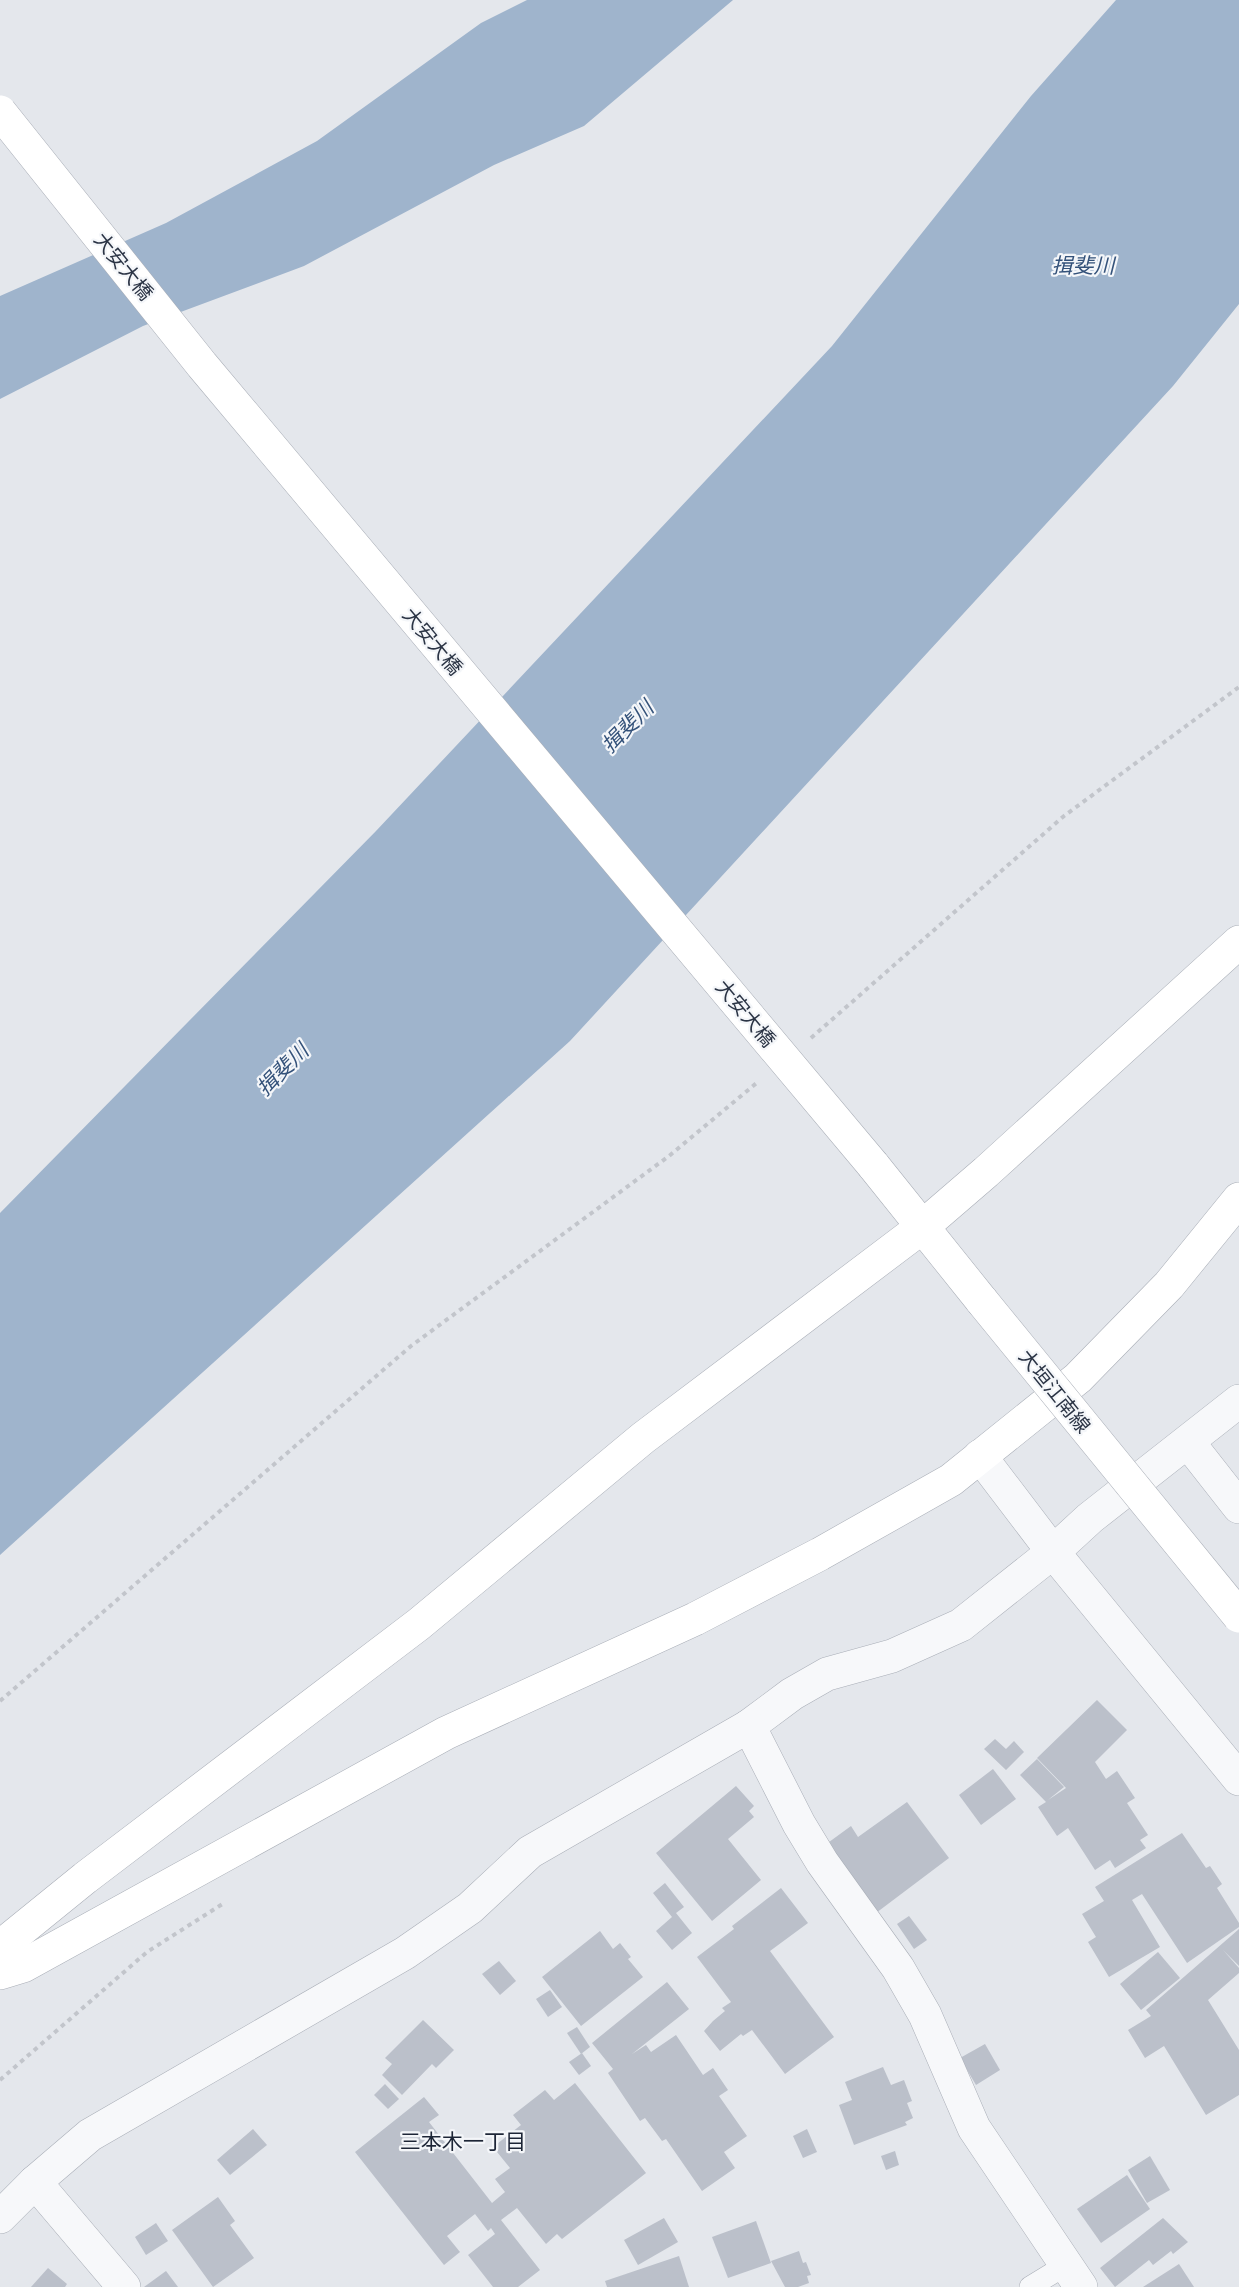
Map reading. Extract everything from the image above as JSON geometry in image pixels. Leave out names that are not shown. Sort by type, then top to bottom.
[{"type":"main road","name":"大安大橋","points":[[0,112],[202,365],[873,1165]]},
{"type":"main road","points":[[0,1947],[85,1878],[419,1624],[643,1438],[921,1228],[986,1172],[1239,942]]},
{"type":"main road","name":"大垣江南線","points":[[873,1165],[921,1228],[1239,1616]]},
{"type":"main road","points":[[0,1973],[23,1966],[446,1733],[695,1619],[820,1554],[951,1480],[1078,1378],[1169,1285],[1239,1199]]},
{"type":"street","points":[[0,2217],[35,2182],[90,2135],[405,1953],[470,1908],[530,1852],[749,1726],[792,1694],[827,1674],[892,1656],[961,1625],[1053,1552],[1090,1518],[1239,1401]]},
{"type":"street","points":[[1188,1442],[1239,1507]]},
{"type":"street","points":[[980,1456],[1053,1552],[1239,1779]]},
{"type":"street","points":[[749,1726],[799,1824],[822,1862],[898,1968],[925,2015],[974,2128],[1074,2276]]},
{"type":"street","points":[[35,2182],[124,2287]]},
{"type":"lane","points":[[1030,2287],[1074,2276]]},
{"type":"path","points":[[802,1045],[1064,816],[1239,687]]},
{"type":"path","points":[[0,1701],[411,1346],[669,1156],[767,1075]]},
{"type":"path","points":[[0,2080],[147,1952],[224,1903]]},
{"type":"water","points":[[527,0],[733,0],[584,126],[494,165],[304,266],[143,326],[0,399],[0,296],[166,223],[317,141],[481,23]]},
{"type":"water","name":"揖斐川","points":[[1116,0],[1239,0],[1239,304],[1173,386],[570,1041],[0,1555],[0,1213],[376,831],[832,346],[1031,96]]},
{"type":"building","points":[[1097,1700],[1127,1730],[1095,1762],[1106,1779],[1117,1771],[1135,1798],[1127,1803],[1148,1835],[1140,1840],[1146,1848],[1115,1868],[1110,1860],[1095,1870],[1068,1828],[1057,1836],[1038,1807],[1046,1802],[1020,1775],[1037,1759],[1064,1787],[1048,1800],[1066,1788],[1037,1758]]},
{"type":"building","points":[[995,1739],[1006,1749],[1014,1741],[1024,1752],[1006,1770],[984,1749]]},
{"type":"building","points":[[993,1769],[1016,1799],[981,1825],[959,1795]]},
{"type":"building","points":[[736,1786],[754,1806],[749,1811],[754,1817],[728,1839],[761,1880],[712,1921],[656,1853]]},
{"type":"building","points":[[907,1802],[949,1858],[876,1913],[825,1845],[851,1826],[858,1837]]},
{"type":"building","points":[[1182,1833],[1206,1868],[1210,1866],[1222,1884],[1217,1888],[1239,1923],[1239,1927],[1187,1963],[1142,1894],[1132,1900],[1160,1947],[1109,1977],[1088,1942],[1096,1937],[1082,1914],[1104,1901],[1095,1887]]},
{"type":"building","points":[[665,1883],[684,1907],[676,1913],[692,1933],[672,1950],[656,1931],[672,1917],[653,1893]]},
{"type":"building","points":[[781,1888],[808,1923],[770,1951],[834,2037],[785,2074],[752,2030],[743,2036],[741,2034],[720,2051],[704,2031],[725,2011],[722,2008],[731,2002],[697,1957],[734,1929],[732,1926]]},
{"type":"building","points":[[909,1916],[927,1940],[914,1949],[897,1924]]},
{"type":"building","points":[[1239,1929],[1239,1966],[1223,1950],[1239,1968],[1239,1973],[1208,2000],[1239,2050],[1239,2095],[1206,2115],[1164,2046],[1145,2058],[1128,2030],[1151,2016],[1146,2010]]},
{"type":"building","points":[[600,1931],[613,1949],[620,1943],[631,1957],[628,1959],[643,1977],[581,2026],[542,1977]]},
{"type":"building","points":[[1158,1952],[1180,1978],[1141,2010],[1120,1984]]},
{"type":"building","points":[[499,1961],[516,1981],[500,1995],[482,1974]]},
{"type":"building","points":[[667,1982],[689,2009],[632,2054],[646,2045],[651,2052],[676,2035],[703,2075],[713,2068],[728,2090],[719,2096],[747,2136],[724,2152],[735,2168],[702,2191],[666,2139],[662,2141],[645,2118],[640,2121],[608,2073],[613,2069],[592,2043]]},
{"type":"building","points":[[550,1990],[562,2007],[548,2017],[536,1999]]},
{"type":"building","points":[[423,2020],[454,2050],[436,2068],[432,2064],[402,2095],[382,2075],[392,2064],[385,2058]]},
{"type":"building","points":[[577,2027],[590,2047],[581,2054],[567,2033]]},
{"type":"building","points":[[985,2044],[1000,2070],[976,2085],[960,2058]]},
{"type":"building","points":[[582,2053],[591,2066],[579,2075],[569,2062]]},
{"type":"building","points":[[883,2067],[891,2085],[904,2080],[912,2101],[907,2103],[913,2118],[905,2122],[907,2125],[854,2145],[839,2105],[852,2100],[845,2082]]},
{"type":"building","points":[[575,2083],[646,2173],[562,2239],[557,2234],[546,2244],[517,2208],[501,2220],[540,2270],[518,2287],[493,2287],[468,2255],[495,2234],[491,2228],[488,2231],[475,2214],[447,2236],[460,2252],[444,2265],[355,2152],[424,2097],[439,2115],[429,2122],[492,2203],[505,2192],[495,2179],[510,2168],[493,2147],[521,2125],[513,2115],[545,2090],[554,2100]]},
{"type":"building","points":[[385,2084],[399,2099],[388,2109],[374,2095]]},
{"type":"building","points":[[253,2129],[267,2145],[230,2175],[217,2160]]},
{"type":"building","points":[[807,2129],[817,2152],[803,2158],[793,2136]]},
{"type":"building","points":[[895,2151],[899,2165],[886,2170],[881,2156]]},
{"type":"building","points":[[1150,2156],[1170,2190],[1147,2203],[1128,2170]]},
{"type":"building","points":[[1127,2175],[1150,2209],[1101,2243],[1077,2209]]},
{"type":"building","points":[[218,2197],[235,2221],[230,2225],[254,2258],[213,2287],[172,2230]]},
{"type":"building","points":[[664,2218],[678,2242],[638,2265],[624,2240]]},
{"type":"building","points":[[1163,2218],[1188,2242],[1173,2254],[1171,2251],[1153,2265],[1149,2260],[1115,2287],[1100,2268]]},
{"type":"building","points":[[756,2221],[771,2263],[728,2278],[712,2237]]},
{"type":"building","points":[[156,2223],[168,2241],[146,2255],[135,2237]]},
{"type":"building","points":[[799,2251],[811,2275],[807,2276],[809,2283],[798,2287],[785,2287],[771,2261]]},
{"type":"building","points":[[679,2256],[689,2287],[607,2287],[605,2281]]},
{"type":"building","points":[[1179,2264],[1194,2287],[1143,2287]]},
{"type":"building","points":[[48,2268],[67,2284],[65,2287],[31,2287]]},
{"type":"building","points":[[166,2271],[178,2287],[144,2287]]},
{"type":"district","name":"三本木一丁目","points":[[463,2141]]}]
